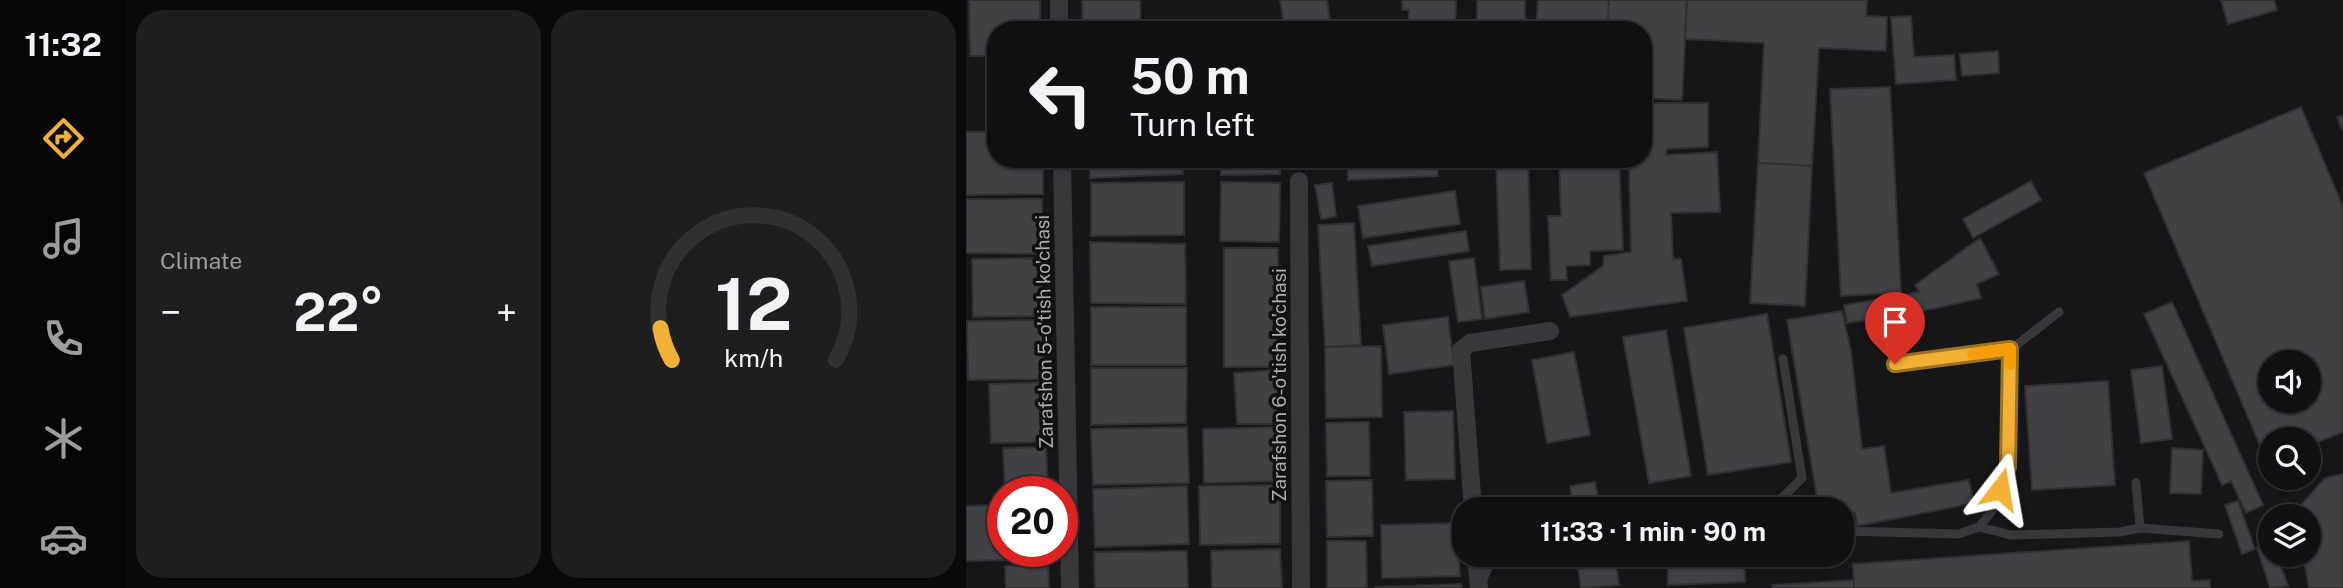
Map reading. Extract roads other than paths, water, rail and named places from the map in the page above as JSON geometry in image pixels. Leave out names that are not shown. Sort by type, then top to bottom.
[{"type":"street","points":[[1059,0],[1059,21]]},
{"type":"street","name":"Zarafshon 5-o'tish ko'chasi","points":[[1062,168],[1070,588]]},
{"type":"street","name":"Zarafshon 6-o'tish ko'chasi","points":[[1299,181],[1301,588]]},
{"type":"street","points":[[1472,497],[1461,350],[1470,343],[1550,331]]},
{"type":"street","points":[[1477,567],[1479,588]]},
{"type":"lane","points":[[1895,364],[2010,349],[2059,312]]},
{"type":"lane","points":[[1854,531],[1959,534],[1979,527],[1992,511],[2008,467],[2010,349]]},
{"type":"lane","points":[[1783,359],[1802,478],[1783,497]]},
{"type":"lane","points":[[2136,483],[2140,528]]},
{"type":"lane","points":[[1979,527],[2011,535],[2120,532],[2140,528],[2219,534]]},
{"type":"lane","points":[[1479,588],[1489,567]]}]
